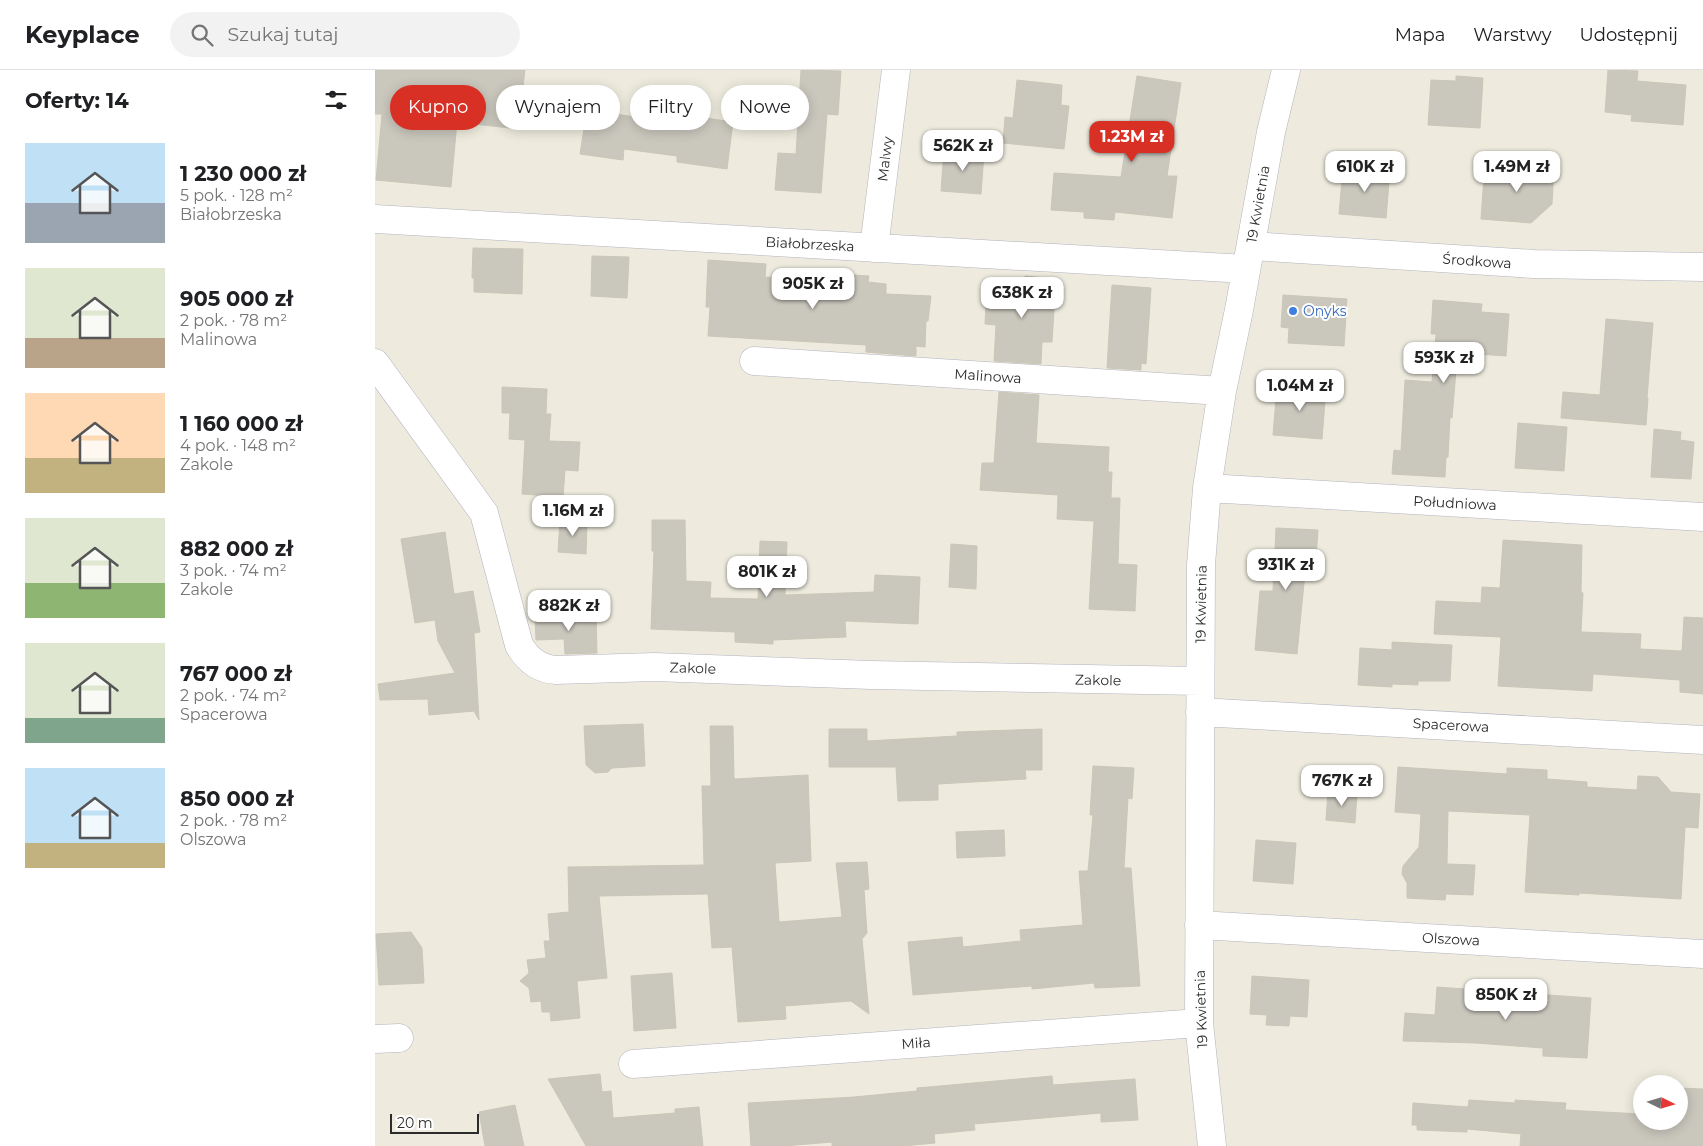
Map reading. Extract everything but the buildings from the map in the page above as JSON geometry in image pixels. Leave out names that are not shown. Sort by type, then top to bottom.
[{"type":"street","name":"Malwy","points":[[874,248],[896,70]]},
{"type":"street","name":"19 Kwietnia","points":[[1212,1146],[1199,1023],[1201,565],[1207,488],[1222,391],[1271,132],[1286,70]]},
{"type":"street","name":"Białobrzeska","points":[[375,219],[874,248],[1248,257]]},
{"type":"street","name":"Środkowa","points":[[1248,257],[1703,267]]},
{"type":"street","name":"Malinowa","points":[[754,361],[1222,391]]},
{"type":"street","name":"Zakole","points":[[375,363],[484,513],[519,645],[528,658],[546,668],[556,670],[654,666],[871,676],[1200,682]]},
{"type":"street","name":"Południowa","points":[[1207,488],[1703,517]]},
{"type":"street","name":"Spacerowa","points":[[1199,712],[1703,740]]},
{"type":"street","name":"Olszowa","points":[[1199,925],[1703,954]]},
{"type":"street","name":"Miła","points":[[633,1064],[1199,1023]]},
{"type":"place","name":"Onyks","points":[[1293,311]]}]
